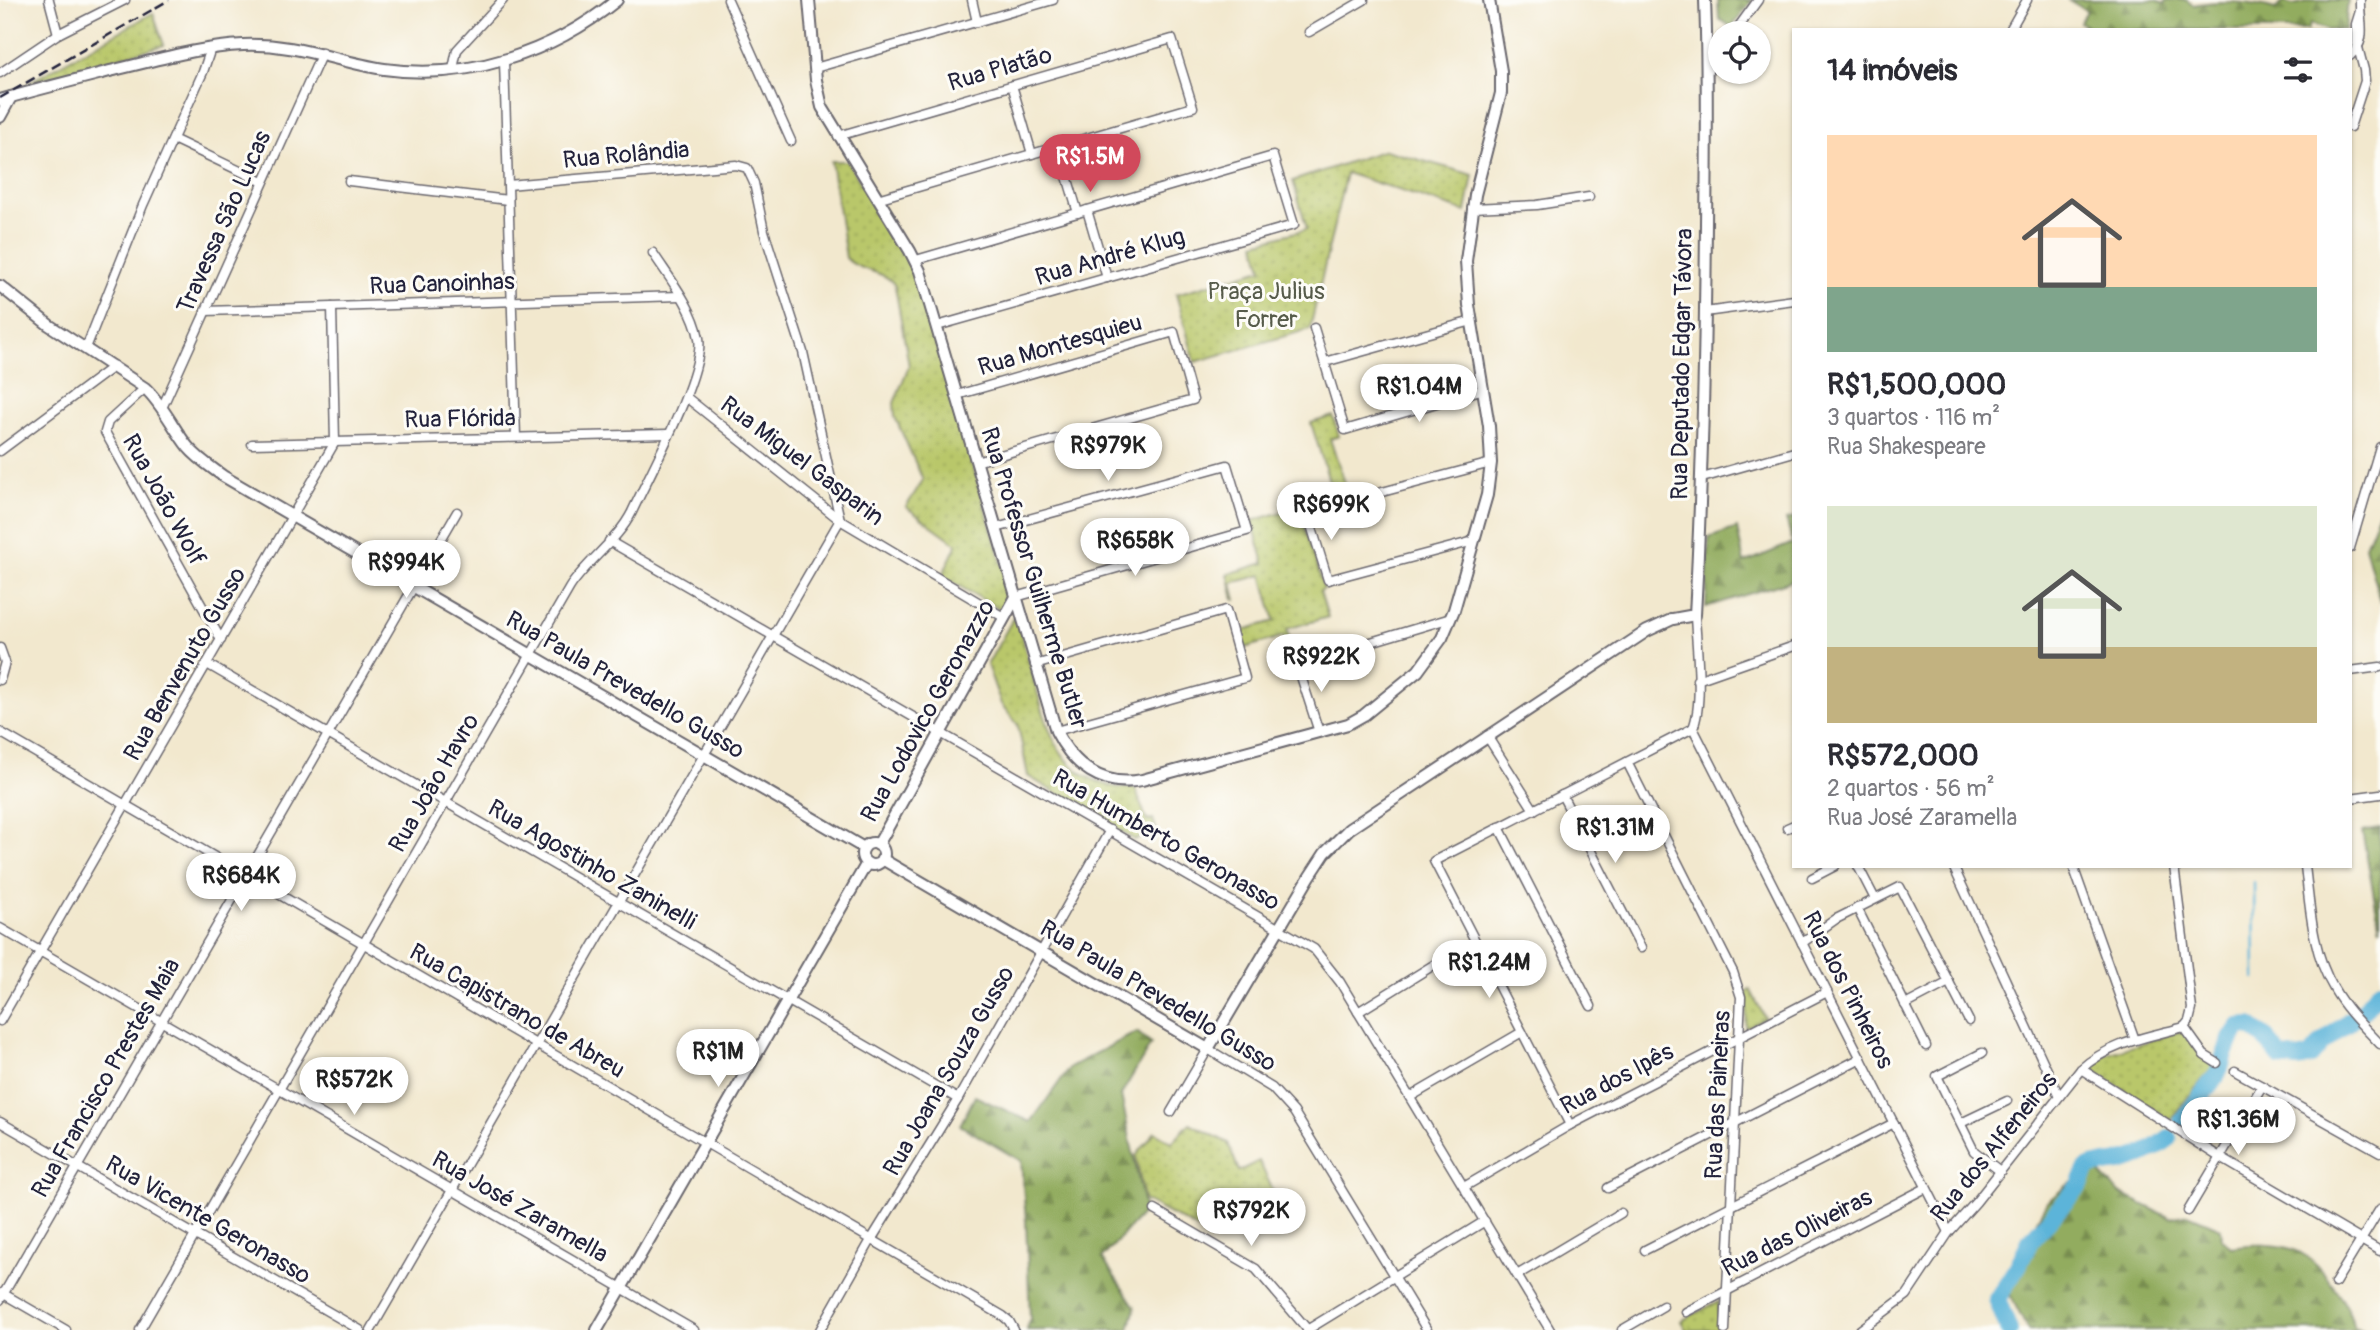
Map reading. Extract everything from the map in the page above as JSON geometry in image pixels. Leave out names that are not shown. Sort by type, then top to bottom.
[{"type":"main road","points":[[0,117],[5,98],[211,48],[268,45],[322,53],[386,69],[418,71],[504,61],[555,41],[590,21],[617,0]]},
{"type":"main road","name":"Rua Professor Guilherme Butler","points":[[809,0],[819,99],[838,136],[916,260],[1056,731],[1077,763],[1104,779],[1122,783],[1142,780],[1357,720],[1418,671],[1435,650],[1451,618],[1489,485],[1491,463],[1484,389],[1466,277],[1472,208],[1501,93],[1501,71],[1489,0]]},
{"type":"main road","name":"Rua Deputado Edgar Távora","points":[[1695,615],[1702,478],[1705,312],[1705,0]]},
{"type":"main road","name":"Rua Paula Prevedello Gusso","points":[[0,286],[41,318],[145,388],[196,456],[223,476],[864,848]]},
{"type":"main road","name":"Rua Lodovico Geronazzo","points":[[878,845],[1016,597]]},
{"type":"main road","points":[[1208,1049],[1318,864],[1338,839],[1487,736],[1647,631],[1673,619],[1695,615]]},
{"type":"main road","points":[[871,844],[878,845],[883,853],[882,859],[877,864],[867,863],[862,855],[864,848],[871,844]]},
{"type":"main road","name":"Rua Paula Prevedello Gusso","points":[[882,859],[1208,1049]]},
{"type":"main road","points":[[597,1330],[867,863]]},
{"type":"street","points":[[49,0],[58,34]]},
{"type":"street","points":[[0,74],[58,34],[125,0]]},
{"type":"street","points":[[453,69],[457,50],[503,0]]},
{"type":"street","points":[[728,0],[790,141]]},
{"type":"street","points":[[971,0],[977,22]]},
{"type":"street","points":[[815,68],[1053,0]]},
{"type":"street","points":[[1309,32],[1364,0]]},
{"type":"street","points":[[1743,21],[1758,0]]},
{"type":"street","points":[[2011,28],[2027,0]]},
{"type":"street","points":[[2352,121],[2365,81],[2356,40],[2360,0]]},
{"type":"street","name":"Rua Platão","points":[[838,136],[1172,39],[1193,107],[1058,146]]},
{"type":"street","points":[[86,348],[129,238],[203,72],[211,48]]},
{"type":"street","points":[[2352,55],[2359,48]]},
{"type":"street","name":"Travessa São Lucas","points":[[162,408],[322,53]]},
{"type":"street","points":[[504,61],[516,438]]},
{"type":"street","points":[[1012,85],[1032,153]]},
{"type":"street","points":[[173,139],[263,182]]},
{"type":"street","points":[[877,199],[1058,146],[1107,278]]},
{"type":"street","name":"Rua André Klug","points":[[937,326],[1294,225],[1273,156],[1082,212]]},
{"type":"street","name":"Rua Rolândia","points":[[508,185],[736,164],[747,168],[754,183],[764,231],[803,352],[840,520]]},
{"type":"street","points":[[349,181],[508,200]]},
{"type":"street","points":[[1472,208],[1537,205],[1589,197]]},
{"type":"street","points":[[916,260],[1082,212]]},
{"type":"street","name":"Rua João Havro","points":[[140,1330],[575,579],[628,520],[686,397],[697,364],[699,340],[692,316],[653,253]]},
{"type":"street","name":"Rua Canoinhas","points":[[205,311],[680,296]]},
{"type":"street","points":[[1705,312],[1792,300]]},
{"type":"street","points":[[332,307],[335,442]]},
{"type":"street","points":[[1325,362],[1472,321]]},
{"type":"street","points":[[1314,328],[1345,430],[1484,389]]},
{"type":"street","name":"Rua Montesquieu","points":[[957,395],[1174,332],[1193,400],[976,462]]},
{"type":"street","points":[[2,447],[114,366]]},
{"type":"street","name":"Rua João Wolf","points":[[145,388],[108,422],[105,432],[221,640]]},
{"type":"street","name":"Rua Miguel Gasparin","points":[[686,397],[840,520],[1005,618]]},
{"type":"street","name":"Rua Flórida","points":[[252,444],[668,434]]},
{"type":"street","name":"Rua Benvenuto Gusso","points":[[0,1021],[335,442]]},
{"type":"street","points":[[2352,545],[2380,447]]},
{"type":"street","points":[[1702,478],[1792,453]]},
{"type":"street","points":[[1474,541],[1328,580],[1307,512],[1491,463]]},
{"type":"street","points":[[996,528],[1227,465],[1247,531],[1016,597]]},
{"type":"street","name":"Rua Francisco Prestes Maia","points":[[1,1295],[457,512]]},
{"type":"street","points":[[371,1330],[840,520]]},
{"type":"street","name":"Rua Humberto Geronasso","points":[[609,541],[1314,949],[1324,959],[1358,1012],[1550,1330]]},
{"type":"street","points":[[1035,665],[1226,610],[1245,678],[1056,731]]},
{"type":"street","name":"Rua Deputado Edgar Távora","points":[[1693,728],[1697,711],[1695,615]]},
{"type":"street","points":[[1319,732],[1297,664],[1451,618]]},
{"type":"street","points":[[1697,680],[1792,647]]},
{"type":"street","points":[[0,648],[5,662],[0,680]]},
{"type":"street","name":"Rua Agostinho Zaninelli","points":[[207,664],[958,1099]]},
{"type":"street","points":[[2352,671],[2380,667]]},
{"type":"street","points":[[1570,1125],[1434,861],[1693,728]]},
{"type":"street","name":"Rua dos Pinheiros","points":[[1693,728],[1949,1232]]},
{"type":"street","name":"Rua Capistrano de Abreu","points":[[0,732],[1003,1316],[1013,1328]]},
{"type":"street","points":[[1487,736],[1534,810]]},
{"type":"street","name":"Rua das Paineiras","points":[[1627,762],[1738,984],[1741,997],[1725,1330]]},
{"type":"street","points":[[2352,798],[2380,794]]},
{"type":"street","points":[[1562,795],[1641,948]]},
{"type":"street","points":[[1499,827],[1591,1006]]},
{"type":"street","name":"Rua Joana Souza Gusso","points":[[820,1330],[958,1099],[1110,830]]},
{"type":"street","points":[[1812,878],[1831,868]]},
{"type":"street","points":[[1859,868],[1875,899]]},
{"type":"street","points":[[1954,868],[2059,1096]]},
{"type":"street","points":[[2074,868],[2135,1040]]},
{"type":"street","points":[[2174,868],[2192,1009],[2189,1021],[2184,1027],[2204,1055],[2217,1063]]},
{"type":"street","points":[[2305,868],[2319,953],[2332,987],[2350,1013],[2380,1044]]},
{"type":"street","points":[[1802,943],[1836,919],[1899,887],[1969,1021]]},
{"type":"street","points":[[1857,908],[1926,1046]]},
{"type":"street","name":"Rua José Zaramella","points":[[0,929],[694,1330]]},
{"type":"street","points":[[1358,1012],[1440,961]]},
{"type":"street","points":[[1905,1005],[1949,982]]},
{"type":"street","name":"Rua dos Ipês","points":[[1464,1187],[1570,1125],[1827,992]]},
{"type":"street","name":"Rua dos Alfeneiros","points":[[1860,1330],[1907,1295],[1949,1232],[2081,1069],[2103,1052],[2184,1027]]},
{"type":"street","points":[[1410,1097],[1522,1032]]},
{"type":"street","points":[[1171,1112],[1208,1049]]},
{"type":"street","name":"Rua Paula Prevedello Gusso","points":[[1208,1049],[1257,1077],[1283,1098],[1294,1112],[1427,1330]]},
{"type":"street","points":[[1982,1053],[1937,1076],[1974,1151],[2000,1171]]},
{"type":"street","points":[[1608,1188],[1861,1058]]},
{"type":"street","points":[[2081,1069],[2221,1158],[2380,1251]]},
{"type":"street","points":[[2235,1071],[2380,1152]]},
{"type":"street","points":[[2188,1211],[2262,1086]]},
{"type":"street","points":[[1961,1123],[2007,1101]]},
{"type":"street","name":"Rua Vicente Geronasso","points":[[0,1122],[360,1330]]},
{"type":"street","points":[[1645,1250],[1894,1123]]},
{"type":"street","name":"Rua das Oliveiras","points":[[1686,1312],[1926,1188]]},
{"type":"street","points":[[2335,1283],[2380,1209]]},
{"type":"street","points":[[1155,1210],[1256,1269],[1308,1330],[1485,1221]]},
{"type":"street","points":[[1517,1275],[1621,1213]]},
{"type":"street","points":[[1,1295],[66,1330]]},
{"type":"street","points":[[1622,1330],[1663,1306]]},
{"type":"green space","points":[[1718,0],[1752,0],[1736,21],[1719,19]]},
{"type":"green space","points":[[2069,0],[2156,0],[2164,4],[2166,0],[2186,0],[2193,5],[2234,2],[2275,9],[2284,2],[2293,5],[2315,0],[2348,0],[2345,28],[2321,28],[2310,24],[2308,28],[2089,28],[2080,22],[2087,11]]},
{"type":"green space","points":[[153,13],[164,45],[28,83]]},
{"type":"green space","name":"Praça Julius Forrer","points":[[1385,150],[1473,175],[1466,212],[1346,173],[1310,329],[1195,362],[1176,294],[1262,269],[1255,243],[1307,229],[1293,181]]},
{"type":"green space","points":[[831,161],[847,161],[917,277],[1011,595],[1003,611],[942,576],[957,544],[906,507],[923,480],[895,417],[894,403],[909,366],[895,286],[885,277],[851,263],[846,258]]},
{"type":"green space","points":[[1333,416],[1339,436],[1330,439],[1348,492],[1334,497],[1311,423]]},
{"type":"green space","points":[[1298,507],[1324,589],[1320,591],[1328,617],[1287,629],[1294,656],[1291,657],[1284,636],[1245,648],[1240,631],[1275,621],[1262,575],[1232,583],[1234,600],[1228,574],[1264,563],[1252,521]]},
{"type":"green space","points":[[2380,509],[2380,602],[2365,546]]},
{"type":"green space","points":[[1792,518],[1792,540],[1786,520]]},
{"type":"green space","points":[[1737,528],[1744,563],[1792,543],[1792,581],[1706,607],[1709,538]]},
{"type":"green space","points":[[1015,615],[1043,712],[1060,751],[1079,771],[1092,779],[1103,784],[1135,788],[1147,821],[1153,819],[1157,832],[1135,840],[1028,776],[1018,725],[1001,704],[987,665]]},
{"type":"green space","points":[[2380,828],[2380,929],[2362,831]]},
{"type":"green space","points":[[1750,989],[1765,1018],[1746,1028],[1747,991]]},
{"type":"green space","points":[[2184,1030],[2203,1057],[2214,1066],[2170,1120],[2089,1067],[2105,1055]]},
{"type":"green space","points":[[1137,1032],[1151,1044],[1121,1095],[1145,1211],[1102,1258],[1135,1307],[1129,1330],[1027,1330],[1030,1318],[1021,1161],[960,1125],[975,1096],[1031,1122],[1070,1067]]},
{"type":"green space","points":[[1190,1123],[1228,1143],[1239,1171],[1259,1161],[1279,1203],[1213,1237],[1144,1200],[1136,1156],[1155,1132],[1172,1142]]},
{"type":"green space","points":[[2092,1165],[2119,1193],[2171,1218],[2188,1214],[2221,1228],[2222,1240],[2231,1247],[2266,1245],[2285,1247],[2301,1253],[2317,1266],[2333,1286],[2354,1327],[2364,1330],[2028,1330],[2007,1289],[2016,1258],[2047,1202]]},
{"type":"green space","points":[[1719,1301],[1718,1330],[1686,1330],[1681,1321]]},
{"type":"waterway","points":[[2254,883],[2255,979]]},
{"type":"waterway","points":[[2182,1121],[2217,1075],[2231,1039],[2239,1027],[2250,1026],[2265,1037],[2280,1057],[2298,1059],[2311,1056],[2322,1043],[2364,1009],[2380,990]]},
{"type":"waterway","points":[[2250,1026],[2251,1021]]},
{"type":"waterway","points":[[2009,1330],[1997,1299],[2030,1241],[2080,1185],[2087,1168],[2136,1157],[2156,1148],[2169,1138]]},
{"type":"railway","points":[[0,98],[169,0]]}]
